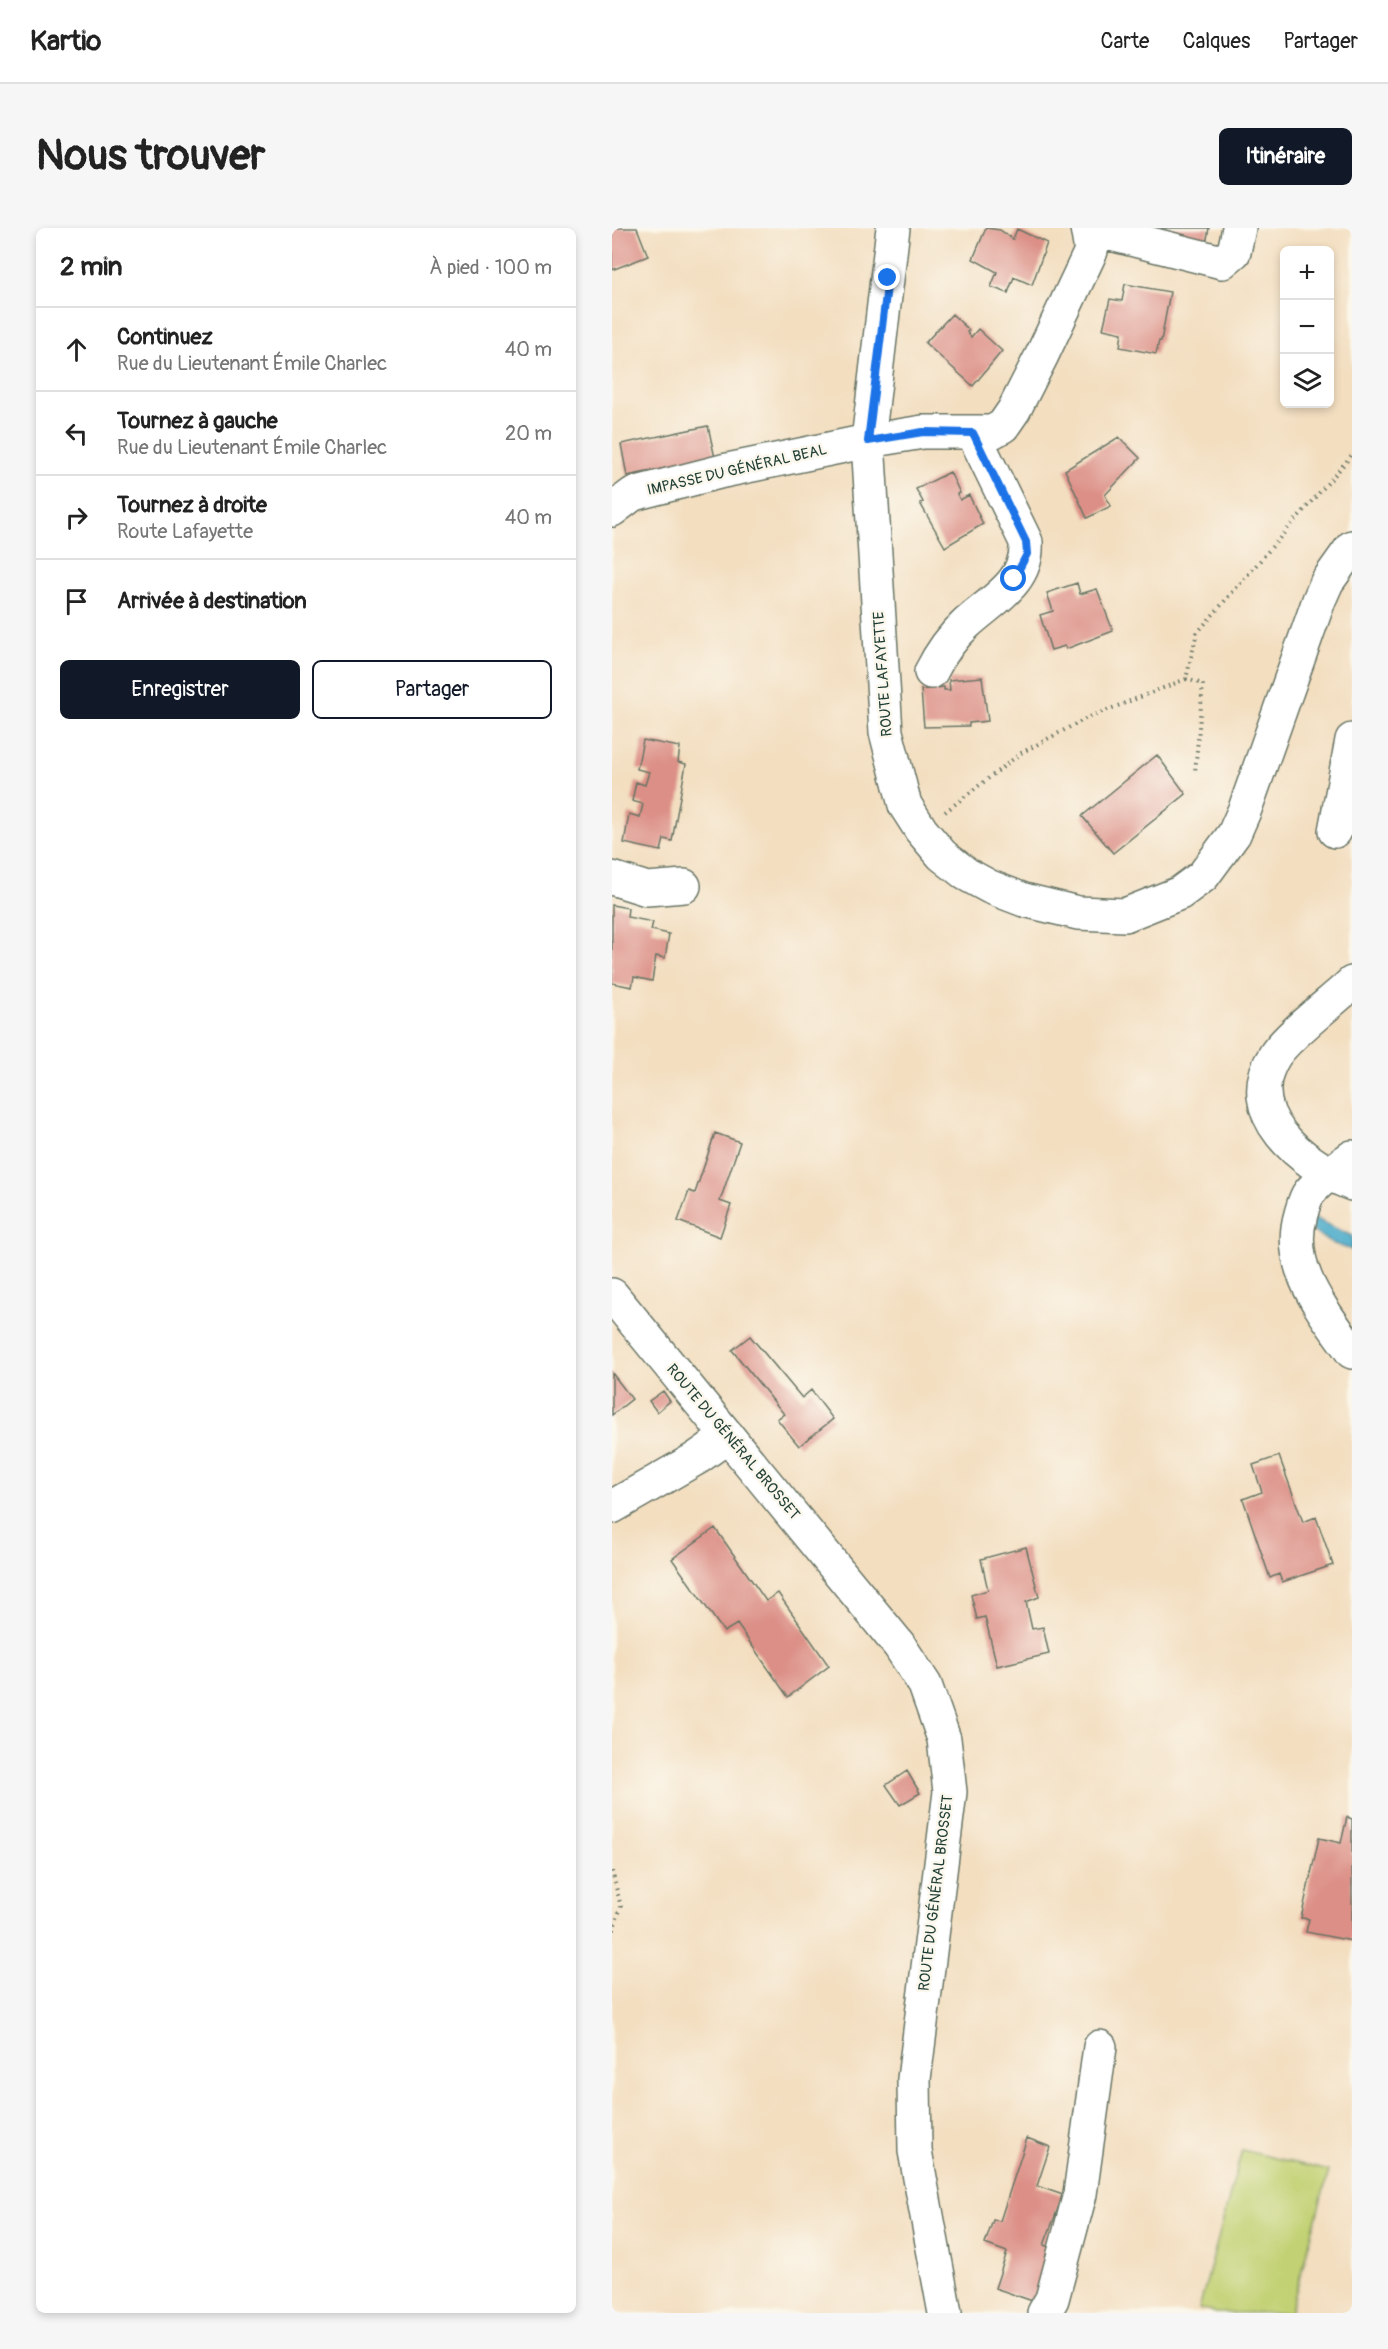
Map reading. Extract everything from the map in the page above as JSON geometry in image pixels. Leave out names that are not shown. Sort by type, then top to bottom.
[{"type":"street","points":[[892,242],[911,228]]},
{"type":"street","points":[[1087,228],[1222,262],[1234,252],[1239,228]]},
{"type":"street","name":"IMPASSE DU GÉNÉRAL BEAL","points":[[612,510],[633,494],[723,471],[923,432],[992,432],[1003,426],[1014,410],[1091,251],[1087,228]]},
{"type":"street","name":"ROUTE LAFAYETTE","points":[[892,242],[868,441],[886,732],[905,805],[921,830],[942,855],[966,874],[1024,900],[1078,913],[1125,915],[1156,905],[1180,893],[1203,876],[1234,834],[1327,582],[1352,548]]},
{"type":"street","points":[[931,672],[940,653],[966,624],[1007,591],[1027,554],[1026,542],[973,433]]},
{"type":"street","points":[[1335,831],[1352,740]]},
{"type":"street","points":[[612,878],[647,889],[684,886]]},
{"type":"street","points":[[1344,1172],[1284,1140],[1267,1111],[1264,1082],[1276,1053],[1352,983]]},
{"type":"street","points":[[1344,1172],[1307,1195],[1296,1232],[1297,1252],[1307,1285],[1352,1352]]},
{"type":"street","name":"ROUTE DU GÉNÉRAL BROSSET","points":[[612,1295],[899,1644],[925,1685],[944,1739],[950,1792],[914,2079],[915,2151],[945,2313]]},
{"type":"street","points":[[612,1507],[697,1458],[728,1436]]},
{"type":"street","points":[[1044,2313],[1052,2299],[1080,2194],[1100,2048]]},
{"type":"path","points":[[1186,680],[1197,633],[1352,455]]},
{"type":"path","points":[[941,815],[1021,753],[1088,718],[1186,680],[1203,684],[1195,772]]},
{"type":"path","points":[[612,1871],[621,1907],[612,1933]]},
{"type":"green space","points":[[1242,2150],[1329,2171],[1290,2313],[1215,2313],[1199,2309]]},
{"type":"water","points":[[1303,1213],[1352,1236],[1352,1250],[1334,1244],[1300,1224]]},
{"type":"building","points":[[637,228],[648,256],[612,270],[612,230]]},
{"type":"building","points":[[986,228],[1000,230],[1013,239],[1017,229],[1047,243],[1032,285],[1014,277],[1008,293],[991,287],[997,272],[973,259]]},
{"type":"building","points":[[1162,228],[1209,228],[1206,244],[1161,233]]},
{"type":"building","points":[[1125,284],[1170,292],[1161,341],[1159,341],[1156,354],[1120,347],[1122,333],[1103,329],[1110,299],[1122,301]]},
{"type":"building","points":[[952,314],[969,330],[967,332],[971,337],[978,329],[1002,351],[973,386],[925,343]]},
{"type":"building","points":[[708,426],[715,458],[627,476],[621,444]]},
{"type":"building","points":[[1119,437],[1140,458],[1105,495],[1111,506],[1087,518],[1065,470]]},
{"type":"building","points":[[950,472],[960,493],[957,494],[960,500],[969,495],[983,524],[945,547],[920,503],[923,502],[916,489]]},
{"type":"building","points":[[1077,583],[1080,594],[1097,589],[1113,631],[1066,649],[1065,646],[1051,650],[1040,615],[1053,611],[1047,593]]},
{"type":"building","points":[[982,677],[988,721],[969,723],[969,726],[924,727],[921,690],[944,687],[944,690],[950,690],[949,680]]},
{"type":"building","points":[[643,740],[680,747],[678,762],[686,764],[672,841],[664,839],[661,851],[624,843],[629,814],[640,817],[643,804],[632,801],[636,782],[645,785],[649,772],[637,769]]},
{"type":"building","points":[[1157,755],[1186,794],[1113,853],[1082,816]]},
{"type":"building","points":[[612,905],[628,908],[627,917],[653,922],[651,930],[669,934],[665,958],[656,956],[652,981],[634,977],[632,987],[612,983]]},
{"type":"building","points":[[715,1133],[740,1142],[720,1201],[731,1205],[720,1237],[678,1221],[689,1191],[695,1193]]},
{"type":"building","points":[[750,1336],[802,1398],[811,1390],[833,1419],[799,1446],[777,1419],[784,1414],[732,1350]]},
{"type":"building","points":[[612,1373],[632,1399],[612,1415]]},
{"type":"building","points":[[663,1391],[670,1401],[657,1412],[649,1401]]},
{"type":"building","points":[[1279,1456],[1303,1522],[1316,1517],[1333,1565],[1282,1582],[1279,1574],[1270,1578],[1243,1499],[1262,1492],[1253,1465]]},
{"type":"building","points":[[715,1528],[766,1601],[778,1593],[829,1666],[788,1697],[737,1624],[724,1632],[672,1559]]},
{"type":"building","points":[[1026,1547],[1039,1597],[1026,1602],[1032,1629],[1043,1627],[1049,1654],[997,1666],[985,1617],[977,1619],[971,1595],[988,1590],[981,1559]]},
{"type":"building","points":[[907,1771],[920,1793],[900,1805],[886,1785]]},
{"type":"building","points":[[1347,1817],[1352,1819],[1352,1941],[1306,1932],[1309,1919],[1301,1918],[1319,1838],[1341,1843]]},
{"type":"building","points":[[1027,2138],[1050,2147],[1037,2186],[1063,2195],[1044,2245],[1054,2249],[1041,2304],[995,2288],[1007,2252],[985,2244],[993,2220],[1000,2221]]},
{"type":"route","points":[[888,278],[868,441],[923,432],[973,433],[1000,484],[1026,542],[1027,554],[1014,579]]}]
